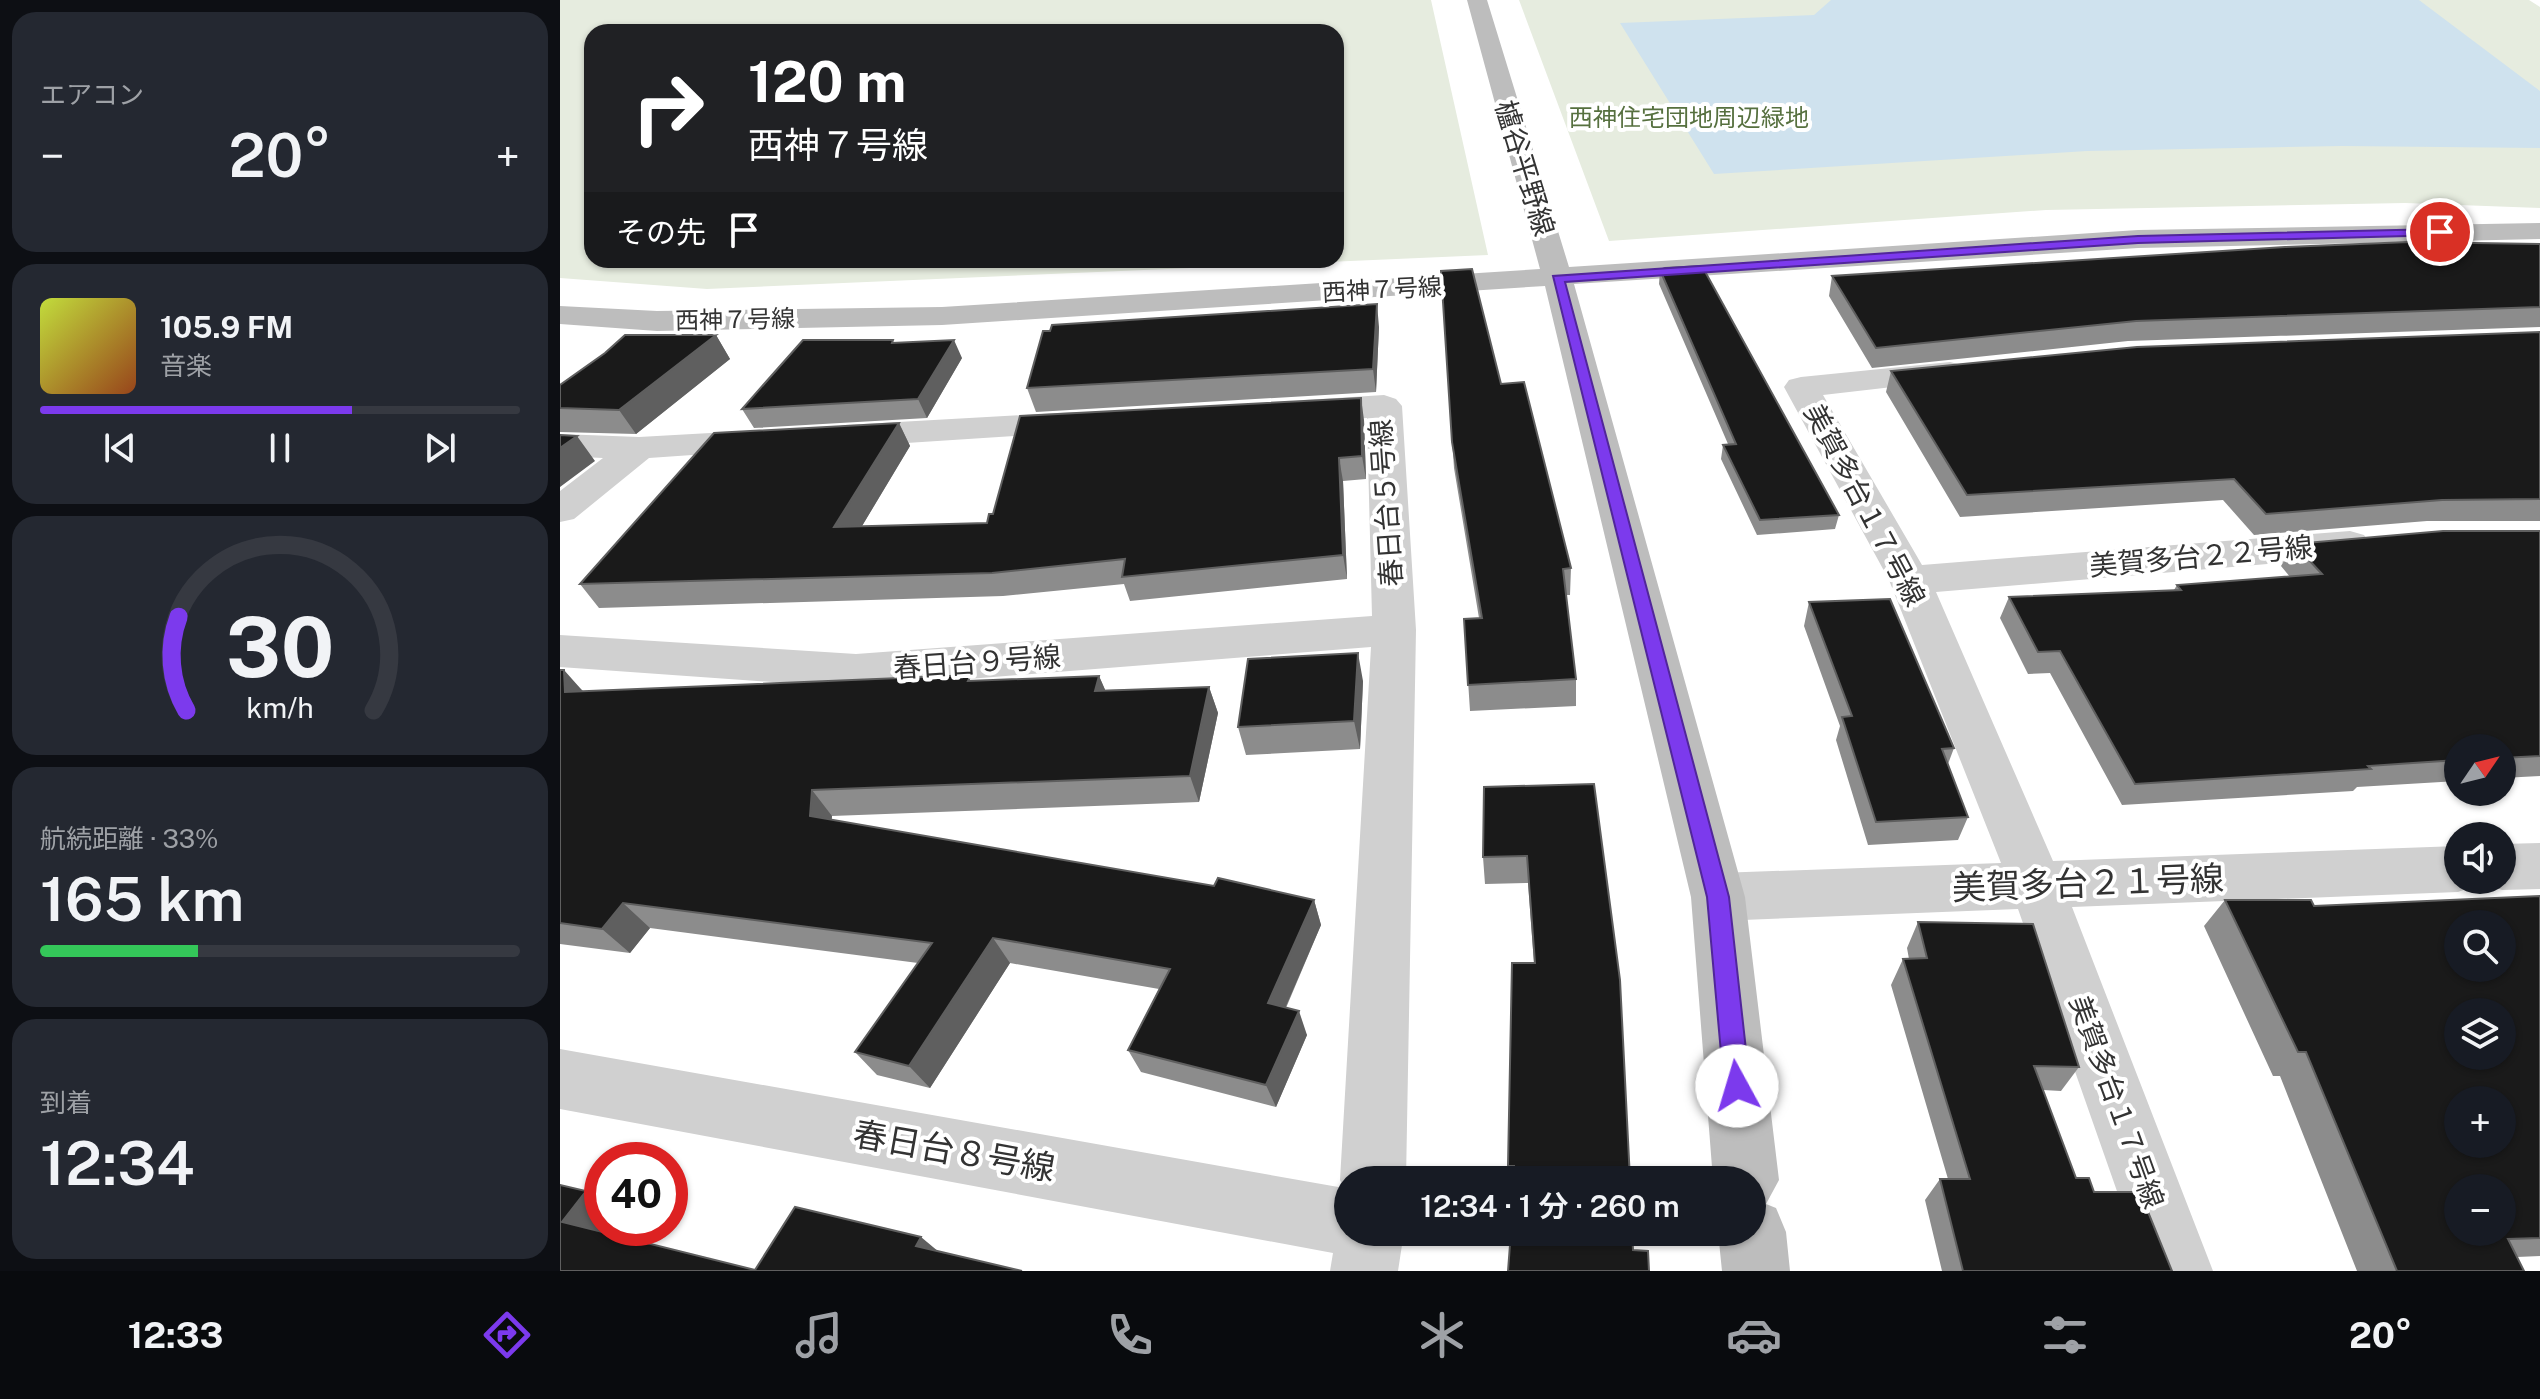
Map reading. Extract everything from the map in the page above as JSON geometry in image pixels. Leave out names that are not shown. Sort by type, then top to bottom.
[{"type":"street","name":"櫨谷平野線","points":[[1477,0],[1558,279],[1718,897],[1745,1166]]},
{"type":"street","name":"西神７号線","points":[[560,315],[657,321],[942,316],[1558,279],[2138,239],[2540,231]]},
{"type":"street","name":"美賀多台１７号線","points":[[1988,368],[1801,387],[1910,580],[2037,885],[2179,1271]]},
{"type":"street","name":"春日台５号線","points":[[1273,412],[1384,406],[1394,630],[1374,1166]]},
{"type":"street","points":[[560,445],[639,448],[1114,421]]},
{"type":"street","points":[[560,510],[639,448]]},
{"type":"street","name":"美賀多台２２号線","points":[[1910,580],[2380,541]]},
{"type":"street","name":"春日台９号線","points":[[560,651],[856,671],[1394,630]]},
{"type":"street","points":[[2516,867],[2540,866]]},
{"type":"street","name":"美賀多台２１号線","points":[[1718,897],[2444,870]]},
{"type":"street","name":"春日台８号線","points":[[560,1079],[1334,1219]]},
{"type":"street","points":[[1364,1271],[1368,1246]]},
{"type":"street","points":[[1753,1246],[1756,1271]]},
{"type":"green space","points":[[560,0],[1431,0],[1488,255],[1344,261],[1344,24],[584,24],[584,268],[1189,268],[707,289],[560,278]]},
{"type":"green space","name":"西神住宅団地周辺緑地","points":[[1519,0],[2529,0],[2540,7],[2540,208],[2405,203],[2046,210],[1609,241]]},
{"type":"water","name":"西神住宅団地周辺緑地","points":[[1831,0],[2419,0],[2540,91],[2540,148],[2342,146],[2087,151],[1714,174],[1620,23],[1814,15]]},
{"type":"building","points":[[2409,242],[2540,244],[2540,307],[2136,321],[1876,348],[1832,276],[2285,247]]},
{"type":"building","points":[[1702,266],[1839,515],[1760,520],[1723,445],[1736,444],[1660,270]]},
{"type":"building","points":[[1472,269],[1501,384],[1524,382],[1571,568],[1563,569],[1576,679],[1468,685],[1464,619],[1482,618],[1452,442],[1441,271]]},
{"type":"building","points":[[1377,304],[1373,369],[1027,388],[1043,331],[1050,331],[1052,325]]},
{"type":"building","points":[[2540,332],[2540,499],[2442,500],[2266,514],[2234,479],[1967,495],[1891,371],[2137,347]]},
{"type":"building","points":[[625,335],[716,335],[619,410],[560,408],[560,385]]},
{"type":"building","points":[[803,340],[893,340],[892,343],[954,340],[918,399],[742,409]]},
{"type":"building","points":[[1361,398],[1362,456],[1339,458],[1343,555],[1122,577],[1125,559],[992,573],[580,584],[714,433],[899,423],[834,527],[987,523],[989,514],[993,514],[1020,416]]},
{"type":"building","points":[[560,435],[577,436],[560,448]]},
{"type":"building","points":[[2443,531],[2540,531],[2540,756],[2516,757],[2516,734],[2444,734],[2444,761],[2368,766],[2371,769],[2135,784],[2060,651],[2038,652],[2009,597],[2181,590],[2177,585],[2322,574],[2294,544]]},
{"type":"building","points":[[1890,599],[1954,748],[1942,749],[1968,817],[1876,822],[1842,717],[1852,716],[1809,602]]},
{"type":"building","points":[[1358,653],[1354,721],[1238,727],[1248,659]]},
{"type":"building","points":[[560,670],[564,670],[565,692],[971,675],[968,681],[1099,676],[1095,691],[1209,687],[1190,776],[812,790],[810,816],[1214,886],[1218,878],[1314,900],[1268,1003],[1299,1011],[1266,1085],[1128,1050],[1170,969],[993,938],[909,1066],[855,1052],[932,943],[623,903],[602,929],[560,923]]},
{"type":"building","points":[[1594,784],[1620,980],[1629,1166],[1508,1166],[1512,963],[1535,963],[1527,856],[1483,857],[1484,787]]},
{"type":"building","points":[[2540,896],[2540,1238],[2516,1239],[2516,1174],[2444,1174],[2444,1246],[2512,1246],[2524,1271],[2397,1271],[2306,1052],[2298,1052],[2225,900],[2311,900],[2314,906]]},
{"type":"building","points":[[1918,922],[2033,924],[2079,1067],[2034,1066],[2076,1178],[2089,1178],[2094,1192],[2140,1192],[2172,1271],[1963,1271],[1940,1179],[1970,1179],[1903,959],[1927,958]]},
{"type":"building","points":[[560,1185],[584,1191],[562,1222],[584,1227],[584,1246],[658,1246],[755,1270],[795,1207],[921,1237],[916,1246],[1022,1271],[560,1271]]},
{"type":"building","points":[[1510,1246],[1633,1246],[1633,1250],[1648,1251],[1649,1271],[1508,1271]]},
{"type":"route","points":[[1737,1086],[1718,897],[1558,279],[2138,239],[2440,232]]}]
